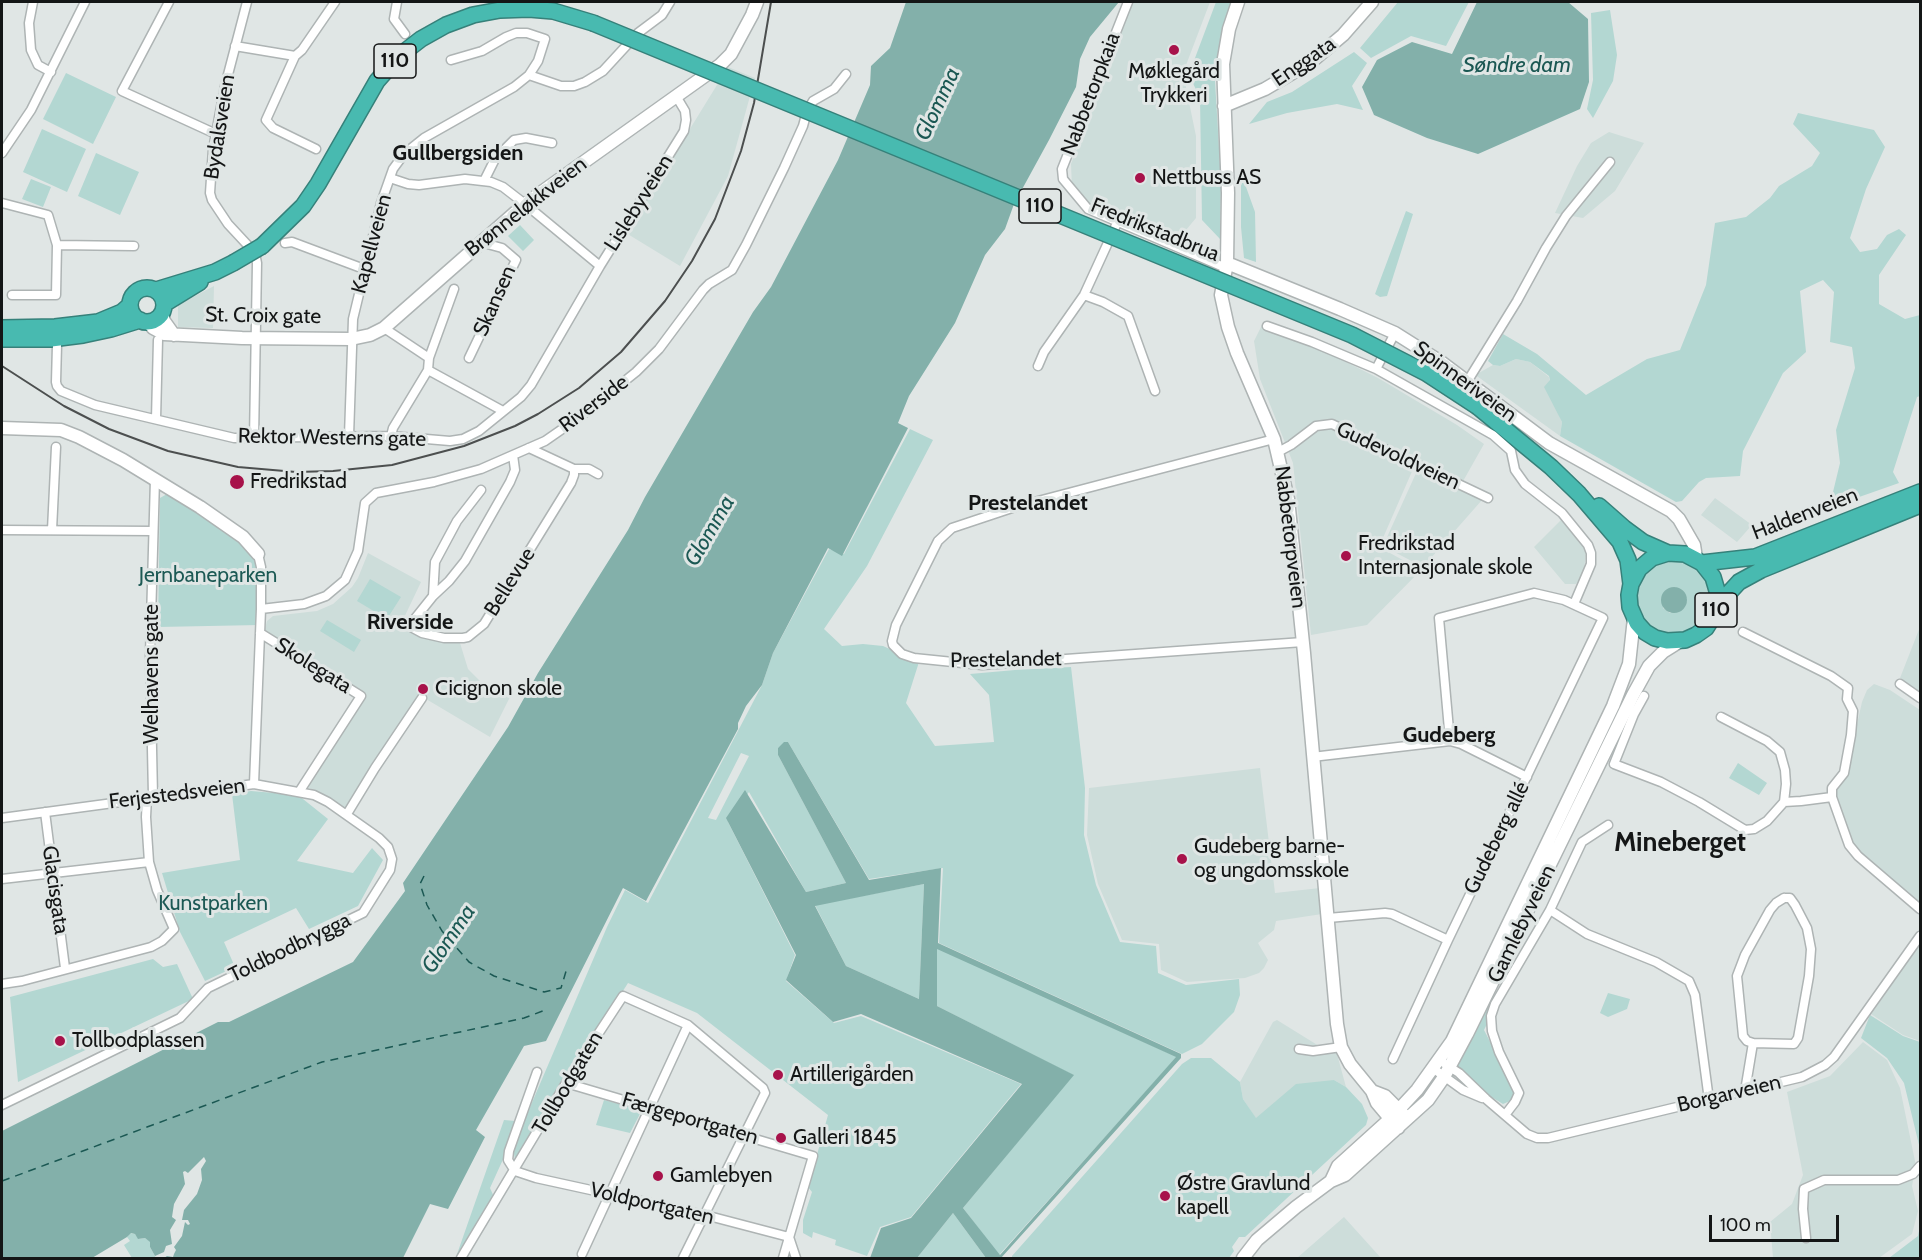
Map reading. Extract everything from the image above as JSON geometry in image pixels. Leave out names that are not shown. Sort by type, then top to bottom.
[{"type":"highway","name":"Fredrikstadbrua","points":[[280,239],[318,184],[377,81],[399,57],[421,39],[446,25],[473,15],[500,10],[553,11],[593,23],[1287,307],[1379,347],[1426,373],[1478,407],[1537,454],[1575,491]]},
{"type":"highway","name":"110","points":[[2,328],[55,327],[98,322],[122,312],[130,305],[134,294],[139,290],[145,288],[156,290],[215,272],[280,239]]},
{"type":"highway","name":"110","points":[[2,339],[51,339],[154,321],[163,309],[215,272]]},
{"type":"highway","points":[[156,290],[163,299],[163,309]]},
{"type":"highway","points":[[130,305],[135,316],[144,321]]},
{"type":"highway","name":"110","points":[[1575,491],[1595,503],[1643,542],[1699,561],[1710,572],[1716,582],[1718,594],[1717,606],[1706,628],[1678,642],[1661,640],[1641,628],[1634,618],[1629,602],[1630,584],[1624,550],[1575,491]]},
{"type":"highway","name":"Haldenveien","points":[[1699,561],[1755,557],[1920,492]]},
{"type":"highway","name":"Haldenveien","points":[[1717,606],[1739,582],[1761,570],[1920,505]]},
{"type":"highway","points":[[1630,584],[1645,563],[1660,554],[1671,552]]},
{"type":"street","points":[[33,2],[28,34],[31,50],[38,65],[51,72]]},
{"type":"street","points":[[2,153],[31,110],[85,2]]},
{"type":"street","points":[[169,2],[122,91],[216,134]]},
{"type":"street","name":"Bydalsveien","points":[[247,2],[216,134],[210,173],[210,193],[212,201],[228,224],[255,253],[258,268],[254,439]]},
{"type":"street","points":[[316,149],[273,128],[266,120],[295,56],[302,50],[335,2]]},
{"type":"street","points":[[397,2],[394,20],[405,34]]},
{"type":"street","points":[[451,60],[482,51],[511,34],[527,33],[544,39],[538,61],[530,75],[561,86],[574,86],[603,71],[638,33],[662,15],[670,2]]},
{"type":"street","points":[[676,96],[720,65],[731,54],[757,2]]},
{"type":"street","name":"Nabbetorpkaia","points":[[1128,2],[1062,168],[1063,179],[1088,209],[1117,223],[1226,265]]},
{"type":"street","name":"Nabbetorpveien","points":[[1238,2],[1225,45],[1223,64],[1228,193],[1226,265],[1221,295],[1228,327],[1240,362],[1274,439],[1288,499],[1341,1047],[1350,1064],[1372,1091],[1377,1103],[1396,1119]]},
{"type":"street","name":"Enggata","points":[[1224,106],[1265,89],[1311,62],[1343,35],[1372,2]]},
{"type":"street","points":[[235,46],[295,56]]},
{"type":"street","name":"Riverside","points":[[261,609],[304,604],[326,596],[345,580],[358,551],[365,503],[376,493],[481,470],[545,441],[581,416],[636,372],[659,348],[703,290],[732,270],[803,126],[807,111],[813,101],[834,89],[846,74]]},
{"type":"street","name":"Kapellveien","points":[[349,436],[353,319],[381,203],[398,162],[413,146],[514,87],[530,75]]},
{"type":"street","name":"Brønneløkkveien","points":[[351,339],[370,335],[384,328],[525,204],[676,96]]},
{"type":"street","name":"Lislebyveien","points":[[503,411],[521,397],[531,385],[600,266],[684,131],[686,120],[684,111],[676,96]]},
{"type":"street","points":[[484,181],[495,159],[514,140],[526,138],[552,143]]},
{"type":"street","points":[[1467,382],[1556,232],[1610,162]]},
{"type":"street","points":[[390,178],[418,185],[465,179],[484,181],[503,188],[600,266]]},
{"type":"street","points":[[2,203],[48,216],[57,245],[56,295],[12,295]]},
{"type":"street","points":[[1038,366],[1044,352],[1084,296],[1117,223]]},
{"type":"street","name":"Skansen","points":[[501,224],[502,248]]},
{"type":"street","points":[[280,239],[364,269]]},
{"type":"street","name":"Skansen","points":[[469,358],[516,260],[502,248],[480,242]]},
{"type":"street","points":[[57,245],[134,246]]},
{"type":"street","name":"Spinneriveien","points":[[1226,265],[1395,333],[1440,362],[1549,443],[1662,505],[1679,519],[1694,545],[1699,561]]},
{"type":"street","points":[[391,436],[393,428],[428,370],[429,358],[453,289]]},
{"type":"street","points":[[1084,296],[1103,302],[1128,316],[1155,391]]},
{"type":"street","points":[[163,309],[168,328],[174,335]]},
{"type":"street","name":"St. Croix gate","points":[[144,321],[164,334],[174,335],[351,339]]},
{"type":"street","name":"Spinneriveien","points":[[1267,326],[1376,369],[1493,435],[1511,451],[1515,470],[1525,484],[1562,513],[1588,545],[1591,564],[1574,604]]},
{"type":"street","points":[[384,328],[429,358]]},
{"type":"street","points":[[1376,369],[1395,333]]},
{"type":"street","points":[[156,419],[158,340]]},
{"type":"street","name":"Rektor Westerns gate","points":[[57,345],[56,382],[62,391],[95,405],[234,438],[391,436],[450,441],[463,439],[479,431],[503,411]]},
{"type":"street","points":[[428,370],[503,411]]},
{"type":"street","name":"Gudevoldveien","points":[[1278,452],[1316,426],[1332,424],[1488,498]]},
{"type":"street","points":[[2,428],[61,430],[88,441],[155,479],[243,537],[258,554],[261,567],[261,609],[254,784]]},
{"type":"street","name":"Prestelandet","points":[[1274,439],[1015,507],[952,528],[938,541],[896,626],[892,641],[902,654],[914,658],[982,665],[1302,642]]},
{"type":"street","points":[[52,530],[56,447]]},
{"type":"street","points":[[529,448],[574,468],[589,469],[598,474]]},
{"type":"street","points":[[433,596],[449,581],[471,551],[510,482],[515,470],[513,455]]},
{"type":"street","name":"Bellevue","points":[[433,596],[409,626],[422,633],[444,638],[464,638],[484,624],[571,483],[574,468]]},
{"type":"street","name":"Welhavens gate","points":[[65,968],[151,947],[174,929],[156,890],[149,862],[146,817],[150,797],[150,655],[155,479]]},
{"type":"street","points":[[433,596],[435,562],[457,521],[481,490]]},
{"type":"street","points":[[2,530],[153,531]]},
{"type":"street","points":[[1671,552],[1684,531]]},
{"type":"street","points":[[1450,741],[1439,618],[1534,593],[1574,604]]},
{"type":"street","name":"Gudeberg allé","points":[[1393,1059],[1602,618],[1574,604]]},
{"type":"street","name":"Gamlebyveien","points":[[1396,1119],[1408,1119],[1428,1100],[1457,1031],[1613,706],[1629,664],[1634,618]]},
{"type":"street","points":[[1743,632],[1831,676],[1848,688],[1848,699],[1853,711],[1851,735],[1844,773],[1832,788],[1832,796],[1850,845],[1858,856],[1920,909]]},
{"type":"street","name":"Skolegata","points":[[260,633],[361,696],[300,792]]},
{"type":"street","name":"Gamlebyveien","points":[[1243,1258],[1257,1240],[1331,1181],[1338,1166],[1396,1119],[1417,1090],[1442,1068],[1503,963],[1633,695],[1650,666],[1663,652],[1678,642]]},
{"type":"street","points":[[1900,684],[1920,698]]},
{"type":"street","points":[[1644,696],[1614,764],[1661,782],[1745,830],[1754,829],[1767,821],[1784,802],[1785,770],[1780,752],[1767,741],[1721,717]]},
{"type":"street","points":[[347,814],[422,698]]},
{"type":"street","points":[[1312,757],[1450,741],[1461,744],[1527,777]]},
{"type":"street","name":"Ferjestedsveien","points":[[2,818],[254,784],[314,795],[347,814],[379,838],[388,847],[392,859]]},
{"type":"street","points":[[1784,802],[1832,796]]},
{"type":"street","name":"Glacisgata","points":[[45,812],[65,968]]},
{"type":"street","points":[[1505,1115],[1519,1093],[1499,1052],[1492,1031],[1491,1016],[1500,995],[1550,910],[1582,842],[1608,825]]},
{"type":"street","name":"Toldbodbrygga","points":[[2,1105],[171,1022],[186,1013],[208,988],[363,913],[390,870],[392,859]]},
{"type":"street","points":[[2,879],[149,862]]},
{"type":"street","points":[[1787,898],[1795,904],[1807,928],[1811,949],[1809,976],[1798,1038],[1794,1044],[1753,1043],[1743,1036],[1737,976],[1742,961],[1770,910],[1779,900],[1787,898]]},
{"type":"street","points":[[1550,910],[1587,934],[1656,962],[1689,981],[1695,995],[1709,1100]]},
{"type":"street","points":[[1328,918],[1385,913],[1403,918],[1448,940]]},
{"type":"street","name":"Borgarveien","points":[[1442,1068],[1463,1090],[1486,1099],[1527,1134],[1537,1138],[1548,1138],[1802,1077],[1825,1065],[1834,1057],[1920,936]]},
{"type":"street","points":[[2,984],[22,981],[65,968]]},
{"type":"street","name":"Tollbodgaten","points":[[461,1258],[566,1083],[623,996],[688,1024]]},
{"type":"street","points":[[582,1254],[688,1024],[763,1088],[765,1093],[684,1258]]},
{"type":"street","points":[[1745,1091],[1753,1043]]},
{"type":"street","points":[[1299,1049],[1313,1051],[1341,1047]]},
{"type":"street","points":[[515,1170],[508,1160],[509,1151],[537,1072]]},
{"type":"street","name":"Færgeportgaten","points":[[566,1083],[813,1156],[789,1236]]},
{"type":"street","points":[[1806,1238],[1803,1209],[1804,1189],[1824,1180],[1898,1180],[1913,1174],[1920,1166]]},
{"type":"street","name":"Voldportgaten","points":[[515,1170],[536,1178],[789,1236]]},
{"type":"street","points":[[783,1258],[789,1236]]},
{"type":"street","points":[[789,1236],[796,1258]]},
{"type":"shaded area","points":[[1133,2],[1210,2],[1183,73],[1196,136],[1196,218],[1186,230],[1163,235],[1085,203],[1072,188],[1071,164]]},
{"type":"shaded area","points":[[728,67],[755,78],[728,176],[680,266],[626,233]]},
{"type":"shaded area","points":[[1609,132],[1644,143],[1615,191],[1583,218],[1555,213],[1577,166],[1591,143]]},
{"type":"shaded area","points":[[214,286],[213,328],[178,327],[178,305]]},
{"type":"shaded area","points":[[1264,321],[1378,378],[1457,425],[1484,444],[1462,483],[1417,460],[1379,547],[1421,570],[1367,625],[1311,635],[1293,463],[1260,379],[1254,341]]},
{"type":"shaded area","points":[[1516,359],[1530,362],[1549,377],[1562,422],[1560,436],[1474,374],[1493,365],[1500,366]]},
{"type":"shaded area","points":[[1417,471],[1482,500],[1423,567],[1383,546]]},
{"type":"shaded area","points":[[1715,498],[1752,525],[1737,542],[1701,515]]},
{"type":"shaded area","points":[[1561,520],[1586,550],[1584,572],[1576,584],[1565,584],[1534,547]]},
{"type":"shaded area","name":"Cicignon skole","points":[[368,553],[421,582],[401,624],[414,632],[435,639],[460,643],[468,669],[480,681],[510,697],[490,737],[426,699],[352,812],[306,786],[363,697],[264,633],[267,621],[273,616],[317,611],[333,604],[352,587]]},
{"type":"shaded area","points":[[1920,627],[1920,694],[1900,678]]},
{"type":"shaded area","points":[[1874,684],[1890,690],[1920,710],[1920,906],[1856,850],[1836,798],[1836,789],[1845,778],[1862,702],[1867,690]]},
{"type":"shaded area","name":"Gudeberg barne- og ungdomsskole","points":[[1260,768],[1275,893],[1320,888],[1322,914],[1276,921],[1274,930],[1258,943],[1268,960],[1259,973],[1245,978],[1187,982],[1161,970],[1159,944],[1122,940],[1098,884],[1087,835],[1089,788]]},
{"type":"shaded area","points":[[1920,944],[1920,1041],[1903,1035],[1871,1014]]},
{"type":"shaded area","points":[[1277,1020],[1319,1046],[1334,1043],[1346,1087],[1334,1080],[1256,1119],[1243,1099],[1240,1082],[1273,1022]]},
{"type":"shaded area","points":[[1863,1042],[1887,1060],[1900,1088],[1916,1166],[1912,1186],[1918,1211],[1912,1234],[1879,1258],[1773,1258],[1770,1222],[1792,1204],[1803,1175],[1787,1092],[1830,1076]]},
{"type":"shaded area","points":[[1344,1217],[1381,1258],[1297,1258]]},
{"type":"green space","points":[[1216,2],[1235,2],[1220,50],[1215,81],[1221,181],[1220,239],[1202,220],[1200,99],[1189,74]]},
{"type":"green space","points":[[1398,2],[1469,2],[1446,46],[1411,36],[1371,58],[1360,48]]},
{"type":"green space","points":[[1610,10],[1617,55],[1613,81],[1593,118],[1587,109],[1593,80],[1591,13]]},
{"type":"green space","points":[[1354,52],[1367,63],[1352,86],[1363,110],[1337,104],[1287,113],[1249,124],[1267,102],[1292,92]]},
{"type":"green space","points":[[66,73],[116,97],[93,144],[43,119]]},
{"type":"green space","points":[[1798,113],[1874,130],[1885,147],[1866,189],[1850,238],[1860,252],[1877,249],[1887,235],[1899,229],[1906,235],[1879,275],[1879,304],[1905,319],[1920,315],[1920,396],[1917,397],[1893,472],[1899,483],[1825,509],[1833,492],[1840,463],[1836,430],[1855,368],[1852,347],[1830,342],[1834,292],[1823,280],[1800,291],[1806,352],[1783,373],[1743,451],[1740,476],[1706,478],[1699,482],[1682,501],[1676,502],[1560,436],[1562,422],[1544,387],[1550,380],[1549,376],[1530,362],[1516,359],[1500,366],[1488,361],[1503,334],[1537,354],[1586,395],[1647,359],[1680,350],[1706,285],[1715,223],[1746,217],[1770,198],[1779,186],[1812,166],[1820,153],[1793,124]]},
{"type":"green space","points":[[42,129],[86,149],[67,192],[23,172]]},
{"type":"green space","points":[[96,153],[139,172],[120,215],[78,196]]},
{"type":"green space","points":[[1241,173],[1255,212],[1256,262],[1244,258],[1241,227]]},
{"type":"green space","points":[[31,179],[51,187],[43,207],[22,199]]},
{"type":"green space","points":[[1406,211],[1413,214],[1387,296],[1380,297],[1375,294]]},
{"type":"green space","points":[[520,225],[534,240],[523,251],[508,236]]},
{"type":"green space","points":[[910,429],[933,440],[867,566],[824,629],[842,646],[863,644],[883,646],[919,662],[906,703],[935,746],[994,742],[989,695],[970,674],[1071,667],[1085,788],[1084,835],[1096,885],[1120,942],[1156,946],[1158,973],[1186,985],[1239,979],[1240,995],[1234,1012],[1202,1044],[1182,1054],[939,943],[943,868],[869,879],[788,742],[778,748],[778,755],[846,883],[806,892],[749,792],[728,822],[795,955],[786,981],[834,1023],[861,1016],[1021,1084],[911,1217],[880,1227],[867,1256],[835,1245],[836,1240],[813,1232],[812,1238],[803,1233],[803,1220],[812,1192],[808,1187],[828,1115],[697,1013],[628,983],[515,1160],[513,1147],[625,890],[648,903],[762,685],[773,653],[829,549],[844,554]],"holes":[[[741,753],[749,756],[716,820],[708,818]]]},
{"type":"green space","name":"Jernbaneparken","points":[[167,494],[239,537],[259,563],[259,625],[158,627],[160,498]]},
{"type":"green space","points":[[1677,560],[1689,563],[1708,581],[1712,594],[1712,607],[1698,630],[1674,639],[1649,631],[1635,610],[1637,585],[1643,574],[1664,561]],"holes":[[[1671,588],[1679,589],[1687,599],[1685,607],[1670,613],[1663,608]]]},
{"type":"green space","points":[[370,579],[401,597],[387,619],[357,601]]},
{"type":"green space","points":[[327,620],[361,640],[354,652],[320,631]]},
{"type":"green space","points":[[1738,763],[1767,783],[1759,795],[1729,778]]},
{"type":"green space","name":"Kunstparken","points":[[251,791],[298,795],[328,819],[297,861],[353,873],[372,848],[383,860],[358,906],[309,929],[296,908],[224,942],[235,967],[205,981],[180,932],[162,873],[240,860],[232,794]]},
{"type":"green space","points":[[924,884],[919,999],[846,966],[815,905]]},
{"type":"green space","points":[[937,948],[1177,1057],[999,1255],[963,1208],[1073,1075],[937,1006]]},
{"type":"green space","name":"Tollbodplassen","points":[[153,959],[163,967],[177,964],[193,999],[18,1082],[10,997]]},
{"type":"green space","points":[[1608,993],[1630,999],[1627,1009],[1608,1017],[1600,1013]]},
{"type":"green space","points":[[1488,1002],[1493,1004],[1492,1014],[1484,1030],[1513,1086],[1514,1094],[1510,1101],[1503,1104],[1451,1075]]},
{"type":"green space","points":[[1870,1015],[1903,1036],[1920,1042],[1920,1149],[1904,1083],[1887,1058],[1861,1038]]},
{"type":"green space","points":[[1191,1058],[1211,1058],[1240,1082],[1243,1099],[1256,1118],[1296,1084],[1334,1080],[1346,1087],[1362,1104],[1368,1118],[1366,1125],[1245,1237],[1239,1237],[1232,1247],[1234,1251],[1229,1258],[1012,1258],[1182,1064]]},
{"type":"green space","points":[[604,1100],[642,1110],[630,1133],[596,1125]]},
{"type":"green space","points":[[504,1120],[516,1121],[505,1155],[490,1188],[494,1197],[459,1258],[456,1257]]},
{"type":"green space","points":[[953,1213],[986,1258],[917,1258]]},
{"type":"green space","points":[[1920,1226],[1920,1258],[1889,1258],[1918,1236]]},
{"type":"green space","points":[[130,1233],[152,1243],[150,1247],[156,1258],[132,1258],[124,1245],[130,1241],[127,1237]]},
{"type":"water","name":"Glomma","points":[[906,2],[1119,2],[1090,37],[1080,59],[1076,87],[1014,204],[1005,229],[985,255],[955,323],[909,396],[898,423],[908,428],[842,556],[828,548],[773,653],[762,685],[746,706],[738,723],[738,729],[646,901],[623,888],[546,1041],[524,1046],[476,1130],[485,1137],[448,1209],[430,1204],[403,1258],[164,1258],[173,1257],[176,1250],[174,1247],[182,1236],[185,1222],[190,1224],[188,1220],[182,1220],[184,1210],[197,1194],[202,1180],[201,1169],[206,1161],[204,1157],[188,1173],[183,1172],[185,1184],[174,1204],[172,1217],[176,1220],[170,1230],[172,1244],[166,1246],[164,1252],[155,1256],[150,1242],[145,1238],[138,1239],[135,1234],[131,1233],[92,1258],[2,1258],[2,1131],[218,1022],[229,1022],[353,962],[405,891],[403,883],[508,727],[538,673],[628,530],[753,312],[771,287],[838,160],[870,85],[871,66],[890,48]]},
{"type":"water","name":"Søndre dam","points":[[1477,2],[1568,2],[1588,19],[1589,82],[1580,109],[1478,154],[1427,138],[1374,115],[1362,87],[1377,60],[1412,42],[1452,54]]},
{"type":"water","points":[[1674,587],[1683,591],[1687,600],[1683,609],[1674,613],[1665,609],[1661,600],[1665,591]]},
{"type":"water","points":[[784,742],[788,742],[869,880],[941,868],[938,943],[1181,1054],[1181,1058],[1001,1258],[986,1258],[953,1213],[917,1258],[870,1258],[881,1228],[911,1218],[1022,1084],[861,1014],[833,1022],[786,980],[796,955],[726,818],[745,790],[806,892],[846,883],[778,755],[778,748]],"holes":[[[924,884],[919,998],[919,999],[846,966],[815,906]],[[937,949],[1176,1057],[1000,1255],[963,1208],[1074,1075],[937,1006]]]},
{"type":"ferry route","points":[[424,876],[420,884],[427,905],[442,931],[469,962],[494,976],[544,992],[561,988],[567,968]]},
{"type":"ferry route","points":[[2,1181],[322,1062],[524,1018],[548,1009]]},
{"type":"railway","points":[[2,366],[64,406],[109,429],[168,451],[238,467],[296,472],[392,465],[464,446],[515,426],[579,388],[621,352],[665,301],[692,261],[715,219],[741,151],[754,103],[771,2]]},
{"type":"place","name":"Møklegård Trykkeri","points":[[1174,50]]},
{"type":"place","name":"Nettbuss AS","points":[[1140,178]]},
{"type":"place","name":"Fredrikstad","points":[[237,482]]},
{"type":"place","name":"Fredrikstad Internasjonale skole","points":[[1346,556]]},
{"type":"place","name":"Cicignon skole","points":[[423,689]]},
{"type":"place","name":"Gudeberg barne- og ungdomsskole","points":[[1182,859]]},
{"type":"place","name":"Tollbodplassen","points":[[60,1041]]},
{"type":"place","name":"Artillerigården","points":[[778,1075]]},
{"type":"place","name":"Galleri 1845","points":[[781,1138]]},
{"type":"place","name":"Gamlebyen","points":[[658,1176]]},
{"type":"place","name":"Østre Gravlund kapell","points":[[1165,1196]]},
{"type":"district","name":"Gullbergsiden","points":[[458,154]]},
{"type":"district","name":"Prestelandet","points":[[1028,504]]},
{"type":"district","name":"Riverside","points":[[410,623]]},
{"type":"district","name":"Gudeberg","points":[[1449,736]]},
{"type":"district","name":"Mineberget","points":[[1680,843]]}]
